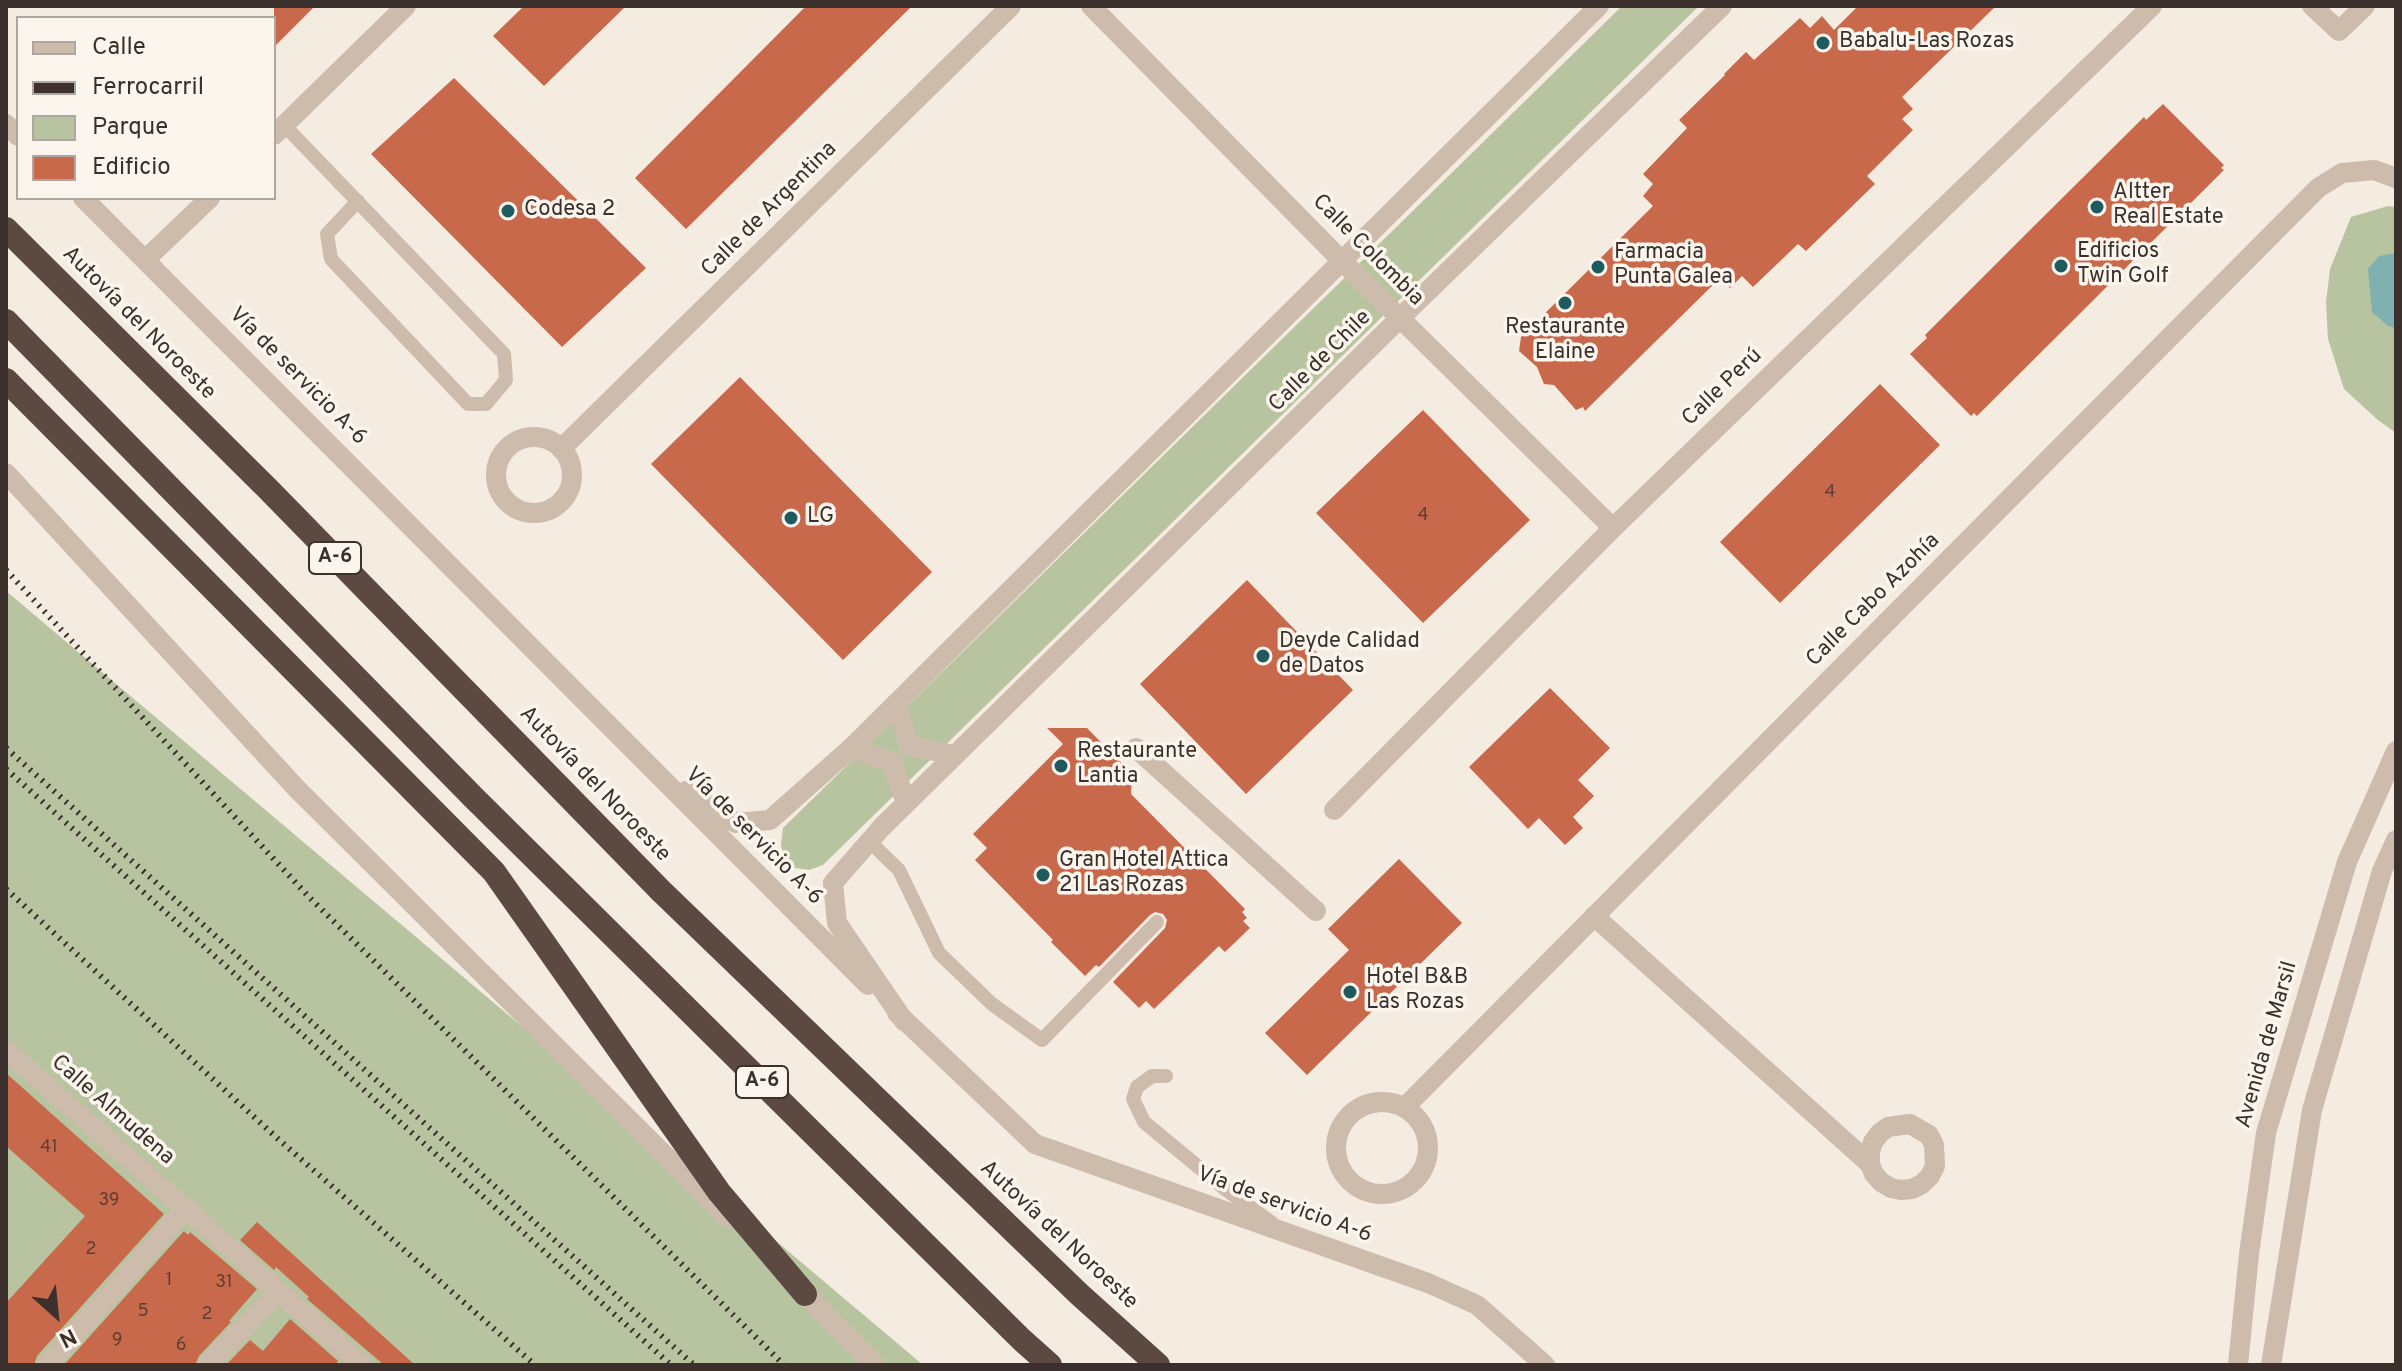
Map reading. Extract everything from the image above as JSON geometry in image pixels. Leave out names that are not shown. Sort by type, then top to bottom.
[{"type":"highway","name":"Autovía del Noroeste","points":[[6,229],[269,490],[661,891],[1079,1294],[1158,1365]]},
{"type":"highway","name":"A-6","points":[[6,321],[474,798],[1050,1365]]},
{"type":"highway","points":[[6,380],[494,872],[719,1192],[805,1294]]},
{"type":"street","points":[[279,130],[406,6]]},
{"type":"street","name":"Calle de Argentina","points":[[561,449],[1011,6]]},
{"type":"street","name":"Calle Colombia","points":[[1091,6],[1341,260],[1613,528]]},
{"type":"street","points":[[651,769],[736,823],[770,820],[851,748],[1599,6]]},
{"type":"street","name":"Calle de Chile","points":[[904,1021],[837,923],[833,883],[906,803],[1722,6]]},
{"type":"street","name":"Calle Perú","points":[[1334,810],[1613,528],[2152,6]]},
{"type":"street","points":[[2312,6],[2339,31],[2365,6]]},
{"type":"street","name":"Calle Cabo Azohía","points":[[1404,1108],[2318,188],[2342,173],[2374,170],[2396,178]]},
{"type":"street","name":"Vía de servicio A-6","points":[[85,200],[904,1021],[1035,1144],[1428,1283],[1477,1305],[1545,1365]]},
{"type":"street","points":[[146,259],[208,200]]},
{"type":"street","points":[[6,473],[297,789],[875,1365]]},
{"type":"street","points":[[896,703],[909,746],[955,755]]},
{"type":"street","points":[[851,748],[892,762],[906,803]]},
{"type":"street","points":[[1136,748],[1316,911]]},
{"type":"street","name":"Avenida de Marsil","points":[[2238,1365],[2266,1133],[2347,862],[2396,751]]},
{"type":"street","points":[[2271,1365],[2312,1110],[2382,871],[2396,840]]},
{"type":"street","points":[[1594,916],[1870,1164]]},
{"type":"street","name":"Calle Almudena","points":[[6,1050],[362,1365]]},
{"type":"street","points":[[1376,1102],[1391,1102],[1404,1108],[1415,1115],[1425,1131],[1428,1146],[1426,1162],[1419,1176],[1407,1187],[1392,1193],[1361,1189],[1349,1180],[1336,1155],[1336,1140],[1341,1126],[1350,1114],[1376,1102]]},
{"type":"street","points":[[47,1365],[187,1208]]},
{"type":"street","points":[[208,1365],[279,1291]]},
{"type":"street","name":"Vía de servicio A-6","points":[[1506,1330],[1530,1365]]},
{"type":"lane","points":[[6,111],[16,130]]},
{"type":"lane","points":[[279,130],[358,201],[504,354],[506,380],[486,404],[468,404],[331,259],[327,234],[358,201]]},
{"type":"lane","points":[[869,841],[899,870],[939,953],[992,1004],[1042,1040],[1157,922]]},
{"type":"lane","points":[[1166,1076],[1152,1076],[1137,1087],[1133,1099],[1144,1122],[1224,1188],[1282,1230]]},
{"type":"green space","points":[[1622,6],[1699,6],[823,865],[809,870],[795,868],[784,858],[781,844],[783,828]]},
{"type":"green space","points":[[2388,206],[2396,207],[2396,433],[2344,389],[2328,339],[2326,302],[2330,269],[2351,217]]},
{"type":"green space","points":[[6,591],[923,1365],[6,1365]]},
{"type":"water","points":[[2396,253],[2396,328],[2388,326],[2372,312],[2368,269],[2379,256]]},
{"type":"building","points":[[274,6],[315,6],[276,45]]},
{"type":"building","points":[[524,6],[626,6],[544,86],[493,36]]},
{"type":"building","points":[[806,6],[912,6],[686,229],[635,178]]},
{"type":"building","points":[[1858,6],[1996,6],[1902,97],[1913,109],[1902,119],[1913,130],[1867,176],[1875,184],[1806,251],[1798,244],[1753,287],[1742,276],[1730,288],[1720,278],[1585,411],[1583,407],[1576,410],[1554,385],[1544,384],[1537,367],[1519,351],[1521,337],[1653,206],[1643,196],[1653,184],[1643,174],[1687,128],[1679,120],[1746,52],[1754,60],[1800,18],[1810,28],[1822,16],[1834,30]]},
{"type":"building","name":"Codesa 2","points":[[454,78],[646,268],[562,347],[371,154]]},
{"type":"building","name":"Edificios Twin Golf","points":[[2163,104],[2224,165],[2221,168],[2224,170],[1977,416],[1974,413],[1971,416],[1910,354],[1927,338],[1925,335],[2144,117],[2146,120]]},
{"type":"building","name":"LG","points":[[740,377],[932,572],[843,660],[651,464]]},
{"type":"building","points":[[1880,384],[1940,445],[1780,603],[1720,542]]},
{"type":"building","points":[[1423,410],[1530,520],[1423,623],[1316,513]]},
{"type":"building","points":[[1247,580],[1353,690],[1246,794],[1140,684]]},
{"type":"building","points":[[1550,688],[1610,748],[1578,780],[1594,796],[1573,817],[1583,828],[1565,845],[1539,818],[1528,829],[1469,767]]},
{"type":"building","name":"Gran Hotel Attica 21 Las Rozas","points":[[1047,728],[1087,728],[1132,774],[1131,794],[1245,909],[1242,912],[1247,918],[1243,921],[1250,928],[1225,952],[1219,946],[1154,1009],[1146,1001],[1139,1008],[1113,982],[1165,928],[1167,920],[1163,914],[1155,912],[1150,915],[1099,967],[1096,965],[1085,976],[975,860],[987,848],[973,834],[1063,744]]},
{"type":"building","name":"Hotel B&B Las Rozas","points":[[1399,859],[1462,923],[1307,1075],[1265,1033],[1349,950],[1328,929]]},
{"type":"building","points":[[6,1073],[164,1214],[37,1356],[34,1365],[6,1365],[6,1303],[85,1216],[6,1146]]},
{"type":"building","points":[[257,1222],[415,1365],[384,1365],[307,1299],[309,1297],[276,1267],[274,1270],[240,1240]]},
{"type":"building","points":[[184,1231],[188,1235],[190,1232],[257,1289],[199,1356],[195,1365],[64,1365]]},
{"type":"building","points":[[290,1319],[338,1361],[335,1365],[226,1365],[250,1340],[263,1351]]},
{"type":"railway","points":[[6,570],[309,897],[784,1365]]},
{"type":"railway","points":[[6,748],[694,1365]]},
{"type":"railway","points":[[6,769],[671,1365]]},
{"type":"railway","points":[[6,889],[277,1138],[535,1365]]},
{"type":"place","name":"Babalu-Las Rozas","points":[[1823,43]]},
{"type":"place","name":"Altter Real Estate","points":[[2097,207]]},
{"type":"place","name":"Codesa 2","points":[[508,211]]},
{"type":"place","name":"Edificios Twin Golf","points":[[2061,266]]},
{"type":"place","name":"Farmacia Punta Galea","points":[[1598,267]]},
{"type":"place","name":"Restaurante Elaine","points":[[1565,303]]},
{"type":"place","name":"LG","points":[[791,518]]},
{"type":"place","name":"Deyde Calidad de Datos","points":[[1263,656]]},
{"type":"place","name":"Restaurante Lantia","points":[[1061,766]]},
{"type":"place","name":"Gran Hotel Attica 21 Las Rozas","points":[[1043,875]]},
{"type":"place","name":"Hotel B&B Las Rozas","points":[[1350,992]]}]
